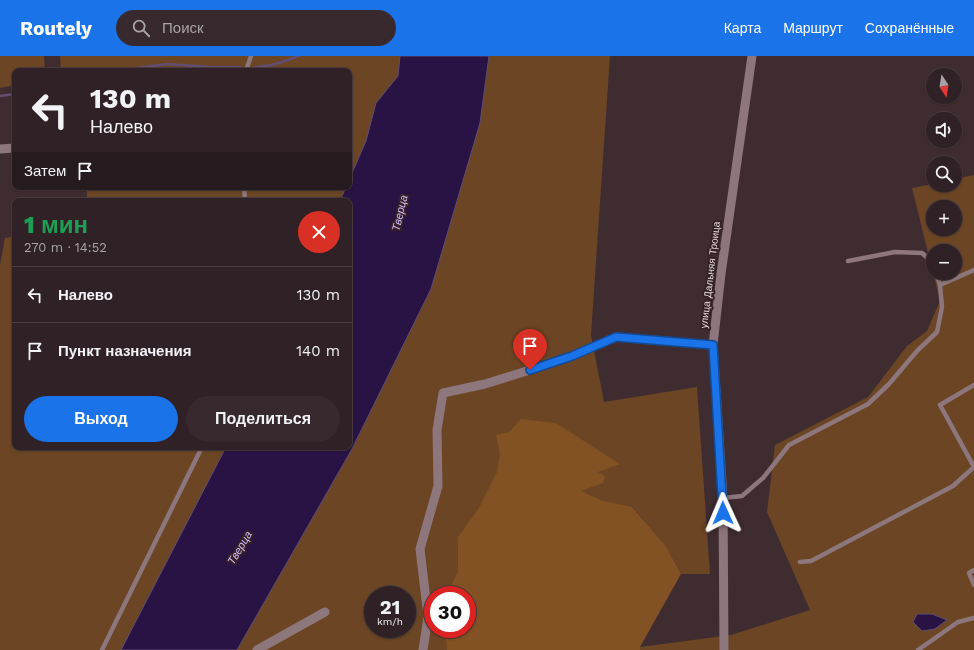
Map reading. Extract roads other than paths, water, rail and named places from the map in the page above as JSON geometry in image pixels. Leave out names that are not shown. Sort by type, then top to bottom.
[{"type":"street","name":"улица Дальняя Троица","points":[[724,650],[723,498],[713,345],[721,274],[752,56]]},
{"type":"street","points":[[0,149],[12,148]]},
{"type":"street","points":[[423,650],[428,617],[420,550],[438,486],[436,430],[443,393],[485,384],[530,370],[572,356],[616,337],[713,345]]},
{"type":"street","points":[[257,650],[325,612]]},
{"type":"lane","points":[[247,68],[251,56]]},
{"type":"lane","points":[[848,261],[895,252],[922,253],[926,257]]},
{"type":"lane","points":[[940,285],[974,270]]},
{"type":"lane","points":[[723,498],[742,496],[763,478],[789,445],[868,404],[889,384],[937,332],[942,307],[938,280]]},
{"type":"lane","points":[[800,562],[811,562],[953,486],[974,467],[940,405],[974,385]]},
{"type":"lane","points":[[102,650],[201,450]]},
{"type":"lane","points":[[974,570],[969,573],[974,585]]},
{"type":"lane","points":[[918,650],[958,622],[974,618]]},
{"type":"water","name":"Тверца","points":[[400,56],[489,56],[480,123],[431,289],[352,449],[352,198],[341,198],[345,190],[352,190],[352,173],[366,141],[376,103],[398,76]]},
{"type":"water","name":"Тверца","points":[[224,450],[351,450],[237,650],[121,650]]},
{"type":"water","points":[[917,614],[932,614],[947,620],[935,629],[922,631],[913,622]]},
{"type":"waterway","points":[[252,68],[276,64],[299,56]]},
{"type":"waterway","points":[[137,68],[167,64],[240,67]]},
{"type":"waterway","points":[[0,96],[12,94]]}]
